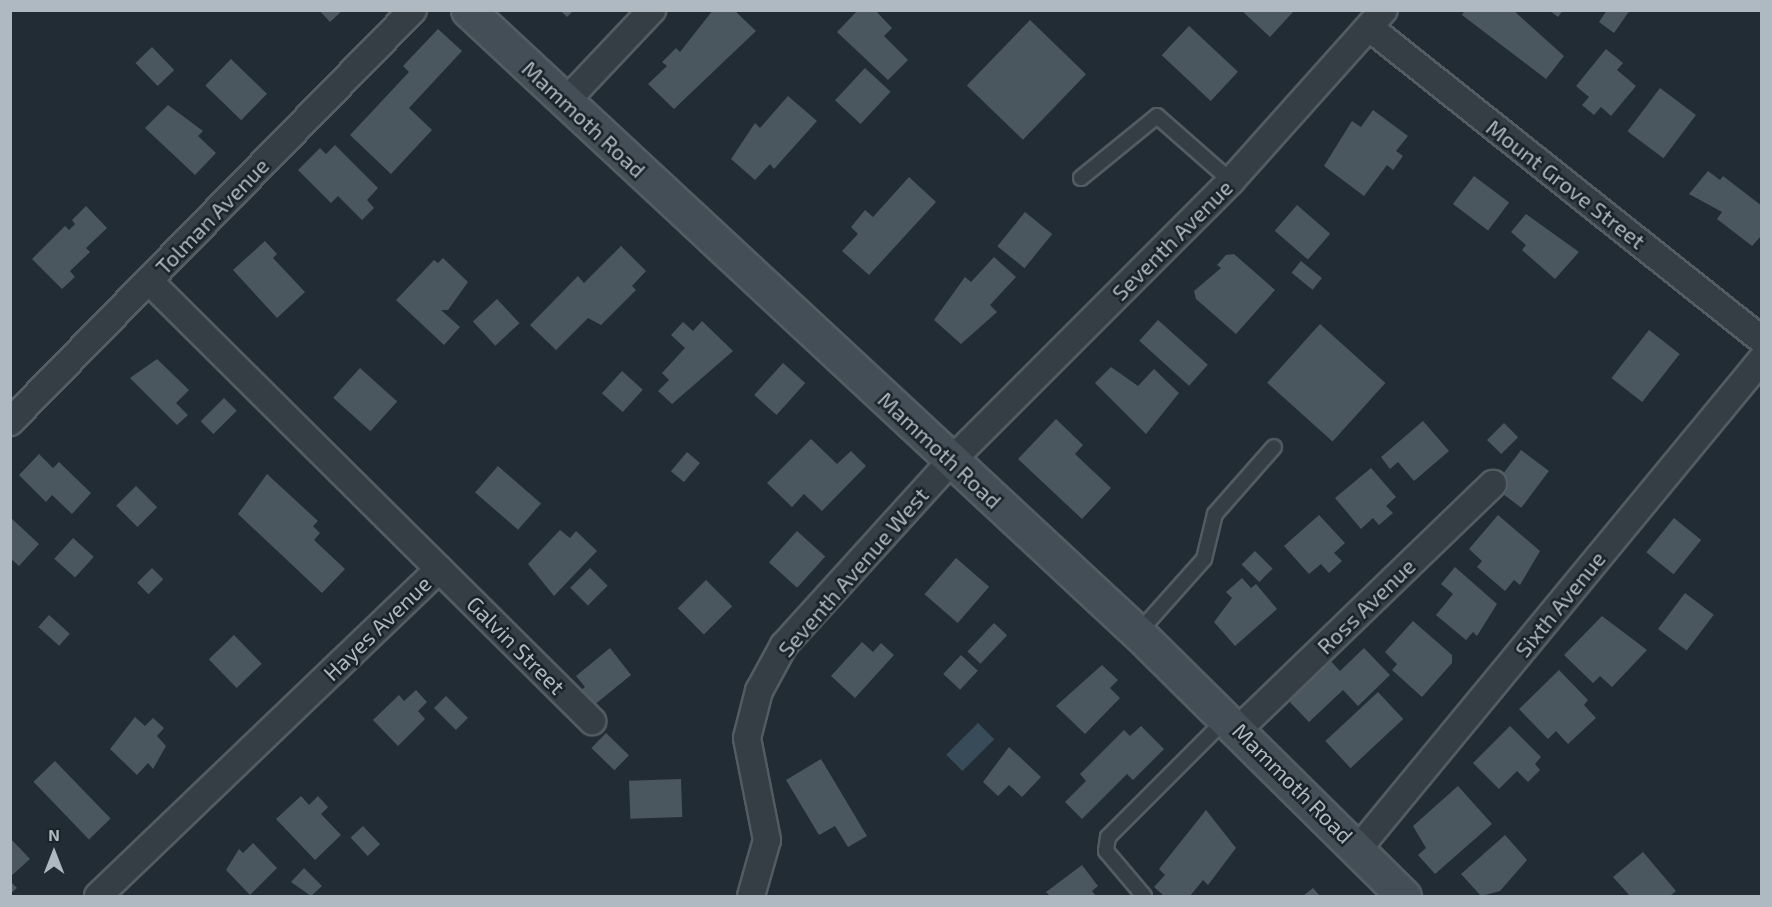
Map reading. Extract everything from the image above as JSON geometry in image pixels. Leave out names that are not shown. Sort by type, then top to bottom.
[{"type":"main road","name":"Mammoth Road","points":[[468,10],[1233,723],[1404,897]]},
{"type":"street","name":"Tolman Avenue","points":[[10,422],[413,10]]},
{"type":"street","points":[[565,102],[652,10]]},
{"type":"street","name":"Seventh Avenue","points":[[951,461],[1231,181],[1377,19]]},
{"type":"street","name":"Mount Grove Street","points":[[1377,19],[1761,340]]},
{"type":"street","name":"Hayes Avenue","points":[[98,897],[439,569],[149,281]]},
{"type":"street","name":"Sixth Avenue","points":[[1358,849],[1761,359]]},
{"type":"street","name":"Seventh Avenue West","points":[[751,897],[767,840],[747,738],[759,691],[784,645],[951,461]]},
{"type":"street","name":"Ross Avenue","points":[[1233,723],[1493,484]]},
{"type":"street","name":"Galvin Street","points":[[439,569],[592,721]]},
{"type":"lane","points":[[1081,178],[1157,116],[1231,181]]},
{"type":"lane","points":[[1138,633],[1204,559],[1215,514],[1274,447]]},
{"type":"lane","points":[[1144,897],[1106,850],[1108,837],[1233,723]]},
{"type":"water","points":[[978,723],[994,739],[962,771],[946,755]]},
{"type":"building","points":[[319,10],[343,10],[330,22]]},
{"type":"building","points":[[560,10],[574,10],[567,17]]},
{"type":"building","points":[[713,10],[734,10],[756,31],[674,109],[648,84],[667,66],[662,62],[676,48],[680,52]]},
{"type":"building","points":[[858,10],[875,10],[892,28],[884,36],[908,60],[888,80],[837,32]]},
{"type":"building","points":[[1241,10],[1291,10],[1293,12],[1270,37]]},
{"type":"building","points":[[1465,10],[1513,10],[1564,56],[1546,79],[1462,15]]},
{"type":"building","points":[[1549,10],[1563,10],[1558,17]]},
{"type":"building","points":[[1607,10],[1630,10],[1614,33],[1599,22]]},
{"type":"building","points":[[1030,20],[1086,74],[1023,140],[967,85]]},
{"type":"building","points":[[1189,26],[1238,72],[1211,101],[1162,55]]},
{"type":"building","points":[[438,29],[462,51],[409,108],[432,130],[391,174],[350,135],[409,72],[403,66]]},
{"type":"building","points":[[152,47],[174,70],[158,86],[135,63]]},
{"type":"building","points":[[1606,49],[1623,63],[1617,70],[1636,86],[1611,116],[1601,107],[1594,115],[1582,105],[1589,97],[1576,86]]},
{"type":"building","points":[[231,59],[267,94],[241,120],[205,86]]},
{"type":"building","points":[[865,68],[891,92],[861,124],[835,100]]},
{"type":"building","points":[[1660,88],[1696,115],[1663,158],[1628,131]]},
{"type":"building","points":[[788,96],[817,121],[774,169],[770,164],[755,180],[731,159],[755,123],[760,128]]},
{"type":"building","points":[[168,105],[203,131],[198,136],[216,153],[195,175],[145,128]]},
{"type":"building","points":[[1373,110],[1408,136],[1396,151],[1403,156],[1393,170],[1387,165],[1364,196],[1324,166],[1352,121],[1361,127]]},
{"type":"building","points":[[335,145],[378,188],[367,200],[374,208],[362,220],[338,196],[331,203],[298,170],[320,148],[326,154]]},
{"type":"building","points":[[1708,171],[1720,180],[1723,176],[1762,206],[1762,235],[1752,246],[1717,219],[1722,212],[1689,194]]},
{"type":"building","points":[[1474,176],[1509,202],[1488,230],[1453,204]]},
{"type":"building","points":[[909,177],[936,202],[869,275],[842,251],[858,234],[851,227],[865,210],[873,217]]},
{"type":"building","points":[[1297,205],[1330,234],[1308,260],[1275,231]]},
{"type":"building","points":[[86,206],[107,228],[86,248],[90,252],[70,271],[75,277],[62,289],[32,259],[65,226],[69,230],[75,224],[72,220]]},
{"type":"building","points":[[1025,212],[1052,234],[1025,268],[997,246]]},
{"type":"building","points":[[1526,214],[1579,252],[1555,279],[1522,250],[1526,245],[1511,232]]},
{"type":"building","points":[[265,241],[277,254],[273,258],[305,292],[277,318],[233,270]]},
{"type":"building","points":[[621,246],[646,271],[632,286],[636,290],[601,325],[588,318],[556,350],[530,325],[578,276],[584,283]]},
{"type":"building","points":[[1234,254],[1275,290],[1236,334],[1196,299],[1194,291],[1221,268],[1217,265],[1226,255]]},
{"type":"building","points":[[994,257],[1016,277],[990,305],[997,312],[961,344],[934,320],[965,277],[971,282]]},
{"type":"building","points":[[443,258],[468,282],[448,310],[441,310],[460,327],[444,345],[396,300],[434,260],[438,263]]},
{"type":"building","points":[[1301,261],[1322,278],[1313,290],[1292,273]]},
{"type":"building","points":[[497,299],[520,323],[495,346],[473,322]]},
{"type":"building","points":[[1158,320],[1208,365],[1189,386],[1139,341]]},
{"type":"building","points":[[702,321],[733,351],[672,404],[658,391],[669,380],[662,373],[685,348],[671,335],[683,322],[693,331]]},
{"type":"building","points":[[1320,324],[1385,383],[1333,442],[1267,383]]},
{"type":"building","points":[[1649,330],[1680,354],[1642,402],[1611,378]]},
{"type":"building","points":[[157,359],[189,390],[176,403],[188,415],[177,425],[130,378]]},
{"type":"building","points":[[783,363],[805,383],[777,415],[754,395]]},
{"type":"building","points":[[1111,367],[1138,386],[1154,369],[1179,393],[1146,434],[1095,383]]},
{"type":"building","points":[[360,368],[397,401],[370,431],[333,398]]},
{"type":"building","points":[[622,371],[643,390],[623,412],[602,393]]},
{"type":"building","points":[[224,398],[237,411],[213,434],[201,421]]},
{"type":"building","points":[[1056,419],[1083,445],[1075,454],[1111,488],[1082,519],[1018,459]]},
{"type":"building","points":[[1423,421],[1449,451],[1414,481],[1398,462],[1390,469],[1381,457]]},
{"type":"building","points":[[1504,423],[1518,437],[1501,454],[1487,440]]},
{"type":"building","points":[[811,439],[837,464],[851,451],[866,466],[822,511],[804,494],[792,507],[767,483]]},
{"type":"building","points":[[1521,450],[1549,471],[1521,508],[1493,487]]},
{"type":"building","points":[[687,452],[700,463],[684,482],[671,471]]},
{"type":"building","points":[[39,454],[53,468],[59,462],[91,493],[72,514],[52,495],[46,502],[19,475]]},
{"type":"building","points":[[498,466],[541,503],[518,530],[475,492]]},
{"type":"building","points":[[1371,468],[1396,497],[1386,506],[1393,513],[1379,525],[1373,518],[1361,529],[1335,498]]},
{"type":"building","points":[[267,474],[318,521],[313,526],[320,533],[314,540],[345,569],[322,593],[238,514]]},
{"type":"building","points":[[136,486],[157,507],[137,527],[116,506]]},
{"type":"building","points":[[1319,515],[1345,543],[1334,553],[1342,561],[1329,573],[1321,564],[1309,574],[1284,546]]},
{"type":"building","points":[[1498,515],[1540,551],[1520,585],[1514,580],[1505,591],[1477,567],[1482,561],[1469,549]]},
{"type":"building","points":[[10,517],[39,544],[19,566],[10,558]]},
{"type":"building","points":[[1674,518],[1701,540],[1674,574],[1646,552]]},
{"type":"building","points":[[560,530],[570,538],[576,531],[597,551],[554,596],[528,564]]},
{"type":"building","points":[[797,531],[825,556],[797,588],[769,562]]},
{"type":"building","points":[[73,538],[94,557],[75,578],[54,559]]},
{"type":"building","points":[[1255,551],[1273,569],[1259,582],[1242,564]]},
{"type":"building","points":[[956,558],[989,587],[958,623],[925,594]]},
{"type":"building","points":[[1455,567],[1497,604],[1477,636],[1473,632],[1466,640],[1436,615],[1453,594],[1441,584]]},
{"type":"building","points":[[152,568],[163,579],[148,594],[137,583]]},
{"type":"building","points":[[590,568],[608,586],[588,605],[570,588]]},
{"type":"building","points":[[1242,578],[1251,588],[1256,584],[1277,609],[1235,646],[1214,622],[1232,598],[1226,592]]},
{"type":"building","points":[[706,580],[732,606],[704,634],[678,608]]},
{"type":"building","points":[[1685,593],[1714,615],[1687,651],[1658,629]]},
{"type":"building","points":[[49,615],[70,634],[59,646],[38,627]]},
{"type":"building","points":[[1602,616],[1647,650],[1612,687],[1600,676],[1593,683],[1564,655]]},
{"type":"building","points":[[1413,621],[1452,655],[1452,663],[1422,697],[1392,670],[1397,664],[1385,652]]},
{"type":"building","points":[[994,623],[1007,635],[981,664],[967,652]]},
{"type":"building","points":[[234,635],[262,664],[237,688],[209,659]]},
{"type":"building","points":[[862,642],[873,652],[881,643],[894,655],[855,698],[831,676]]},
{"type":"building","points":[[610,648],[631,675],[588,710],[576,694],[585,687],[576,676]]},
{"type":"building","points":[[1364,648],[1390,675],[1358,706],[1343,690],[1309,722],[1285,697],[1328,658],[1340,671]]},
{"type":"building","points":[[961,655],[978,671],[960,690],[943,674]]},
{"type":"building","points":[[1102,665],[1118,680],[1110,688],[1120,698],[1085,734],[1056,706]]},
{"type":"building","points":[[1559,670],[1588,700],[1584,705],[1596,718],[1568,744],[1556,731],[1548,739],[1519,709]]},
{"type":"building","points":[[416,690],[427,702],[418,711],[425,719],[398,746],[373,720],[399,695],[404,701]]},
{"type":"building","points":[[1378,692],[1403,719],[1351,768],[1325,741]]},
{"type":"building","points":[[446,696],[468,718],[456,730],[434,708]]},
{"type":"building","points":[[135,717],[145,726],[153,718],[164,728],[157,736],[166,746],[153,769],[148,763],[137,775],[110,749]]},
{"type":"building","points":[[1141,726],[1164,749],[1133,780],[1127,774],[1082,819],[1065,802],[1086,781],[1080,774],[1124,730],[1130,736]]},
{"type":"building","points":[[1510,726],[1541,757],[1535,764],[1540,770],[1528,782],[1517,771],[1499,789],[1473,763]]},
{"type":"building","points":[[606,733],[629,755],[614,770],[591,748]]},
{"type":"building","points":[[1009,747],[1041,777],[1022,797],[1009,785],[998,796],[983,782]]},
{"type":"building","points":[[821,759],[867,836],[848,847],[835,826],[819,835],[786,780]]},
{"type":"building","points":[[55,761],[111,819],[89,839],[33,782]]},
{"type":"building","points":[[681,779],[682,817],[630,819],[629,781]]},
{"type":"building","points":[[1458,786],[1492,824],[1435,874],[1418,855],[1426,848],[1413,826]]},
{"type":"building","points":[[301,796],[309,805],[318,796],[328,807],[321,814],[341,835],[315,860],[276,819]]},
{"type":"building","points":[[1206,810],[1236,848],[1208,885],[1203,880],[1190,896],[1164,896],[1154,887],[1165,875],[1159,869]]},
{"type":"building","points":[[363,826],[380,844],[368,856],[351,838]]},
{"type":"building","points":[[1505,835],[1527,860],[1500,891],[1481,896],[1461,874]]},
{"type":"building","points":[[10,838],[30,859],[10,877]]},
{"type":"building","points":[[253,843],[277,868],[250,895],[226,870],[239,849],[243,853]]},
{"type":"building","points":[[1643,852],[1676,891],[1670,896],[1630,896],[1613,877]]},
{"type":"building","points":[[1082,865],[1098,886],[1092,891],[1096,896],[1050,896],[1046,892]]},
{"type":"building","points":[[304,868],[322,886],[311,896],[291,882]]},
{"type":"building","points":[[10,881],[17,888],[10,894]]},
{"type":"building","points":[[1313,888],[1320,896],[1303,896]]}]
